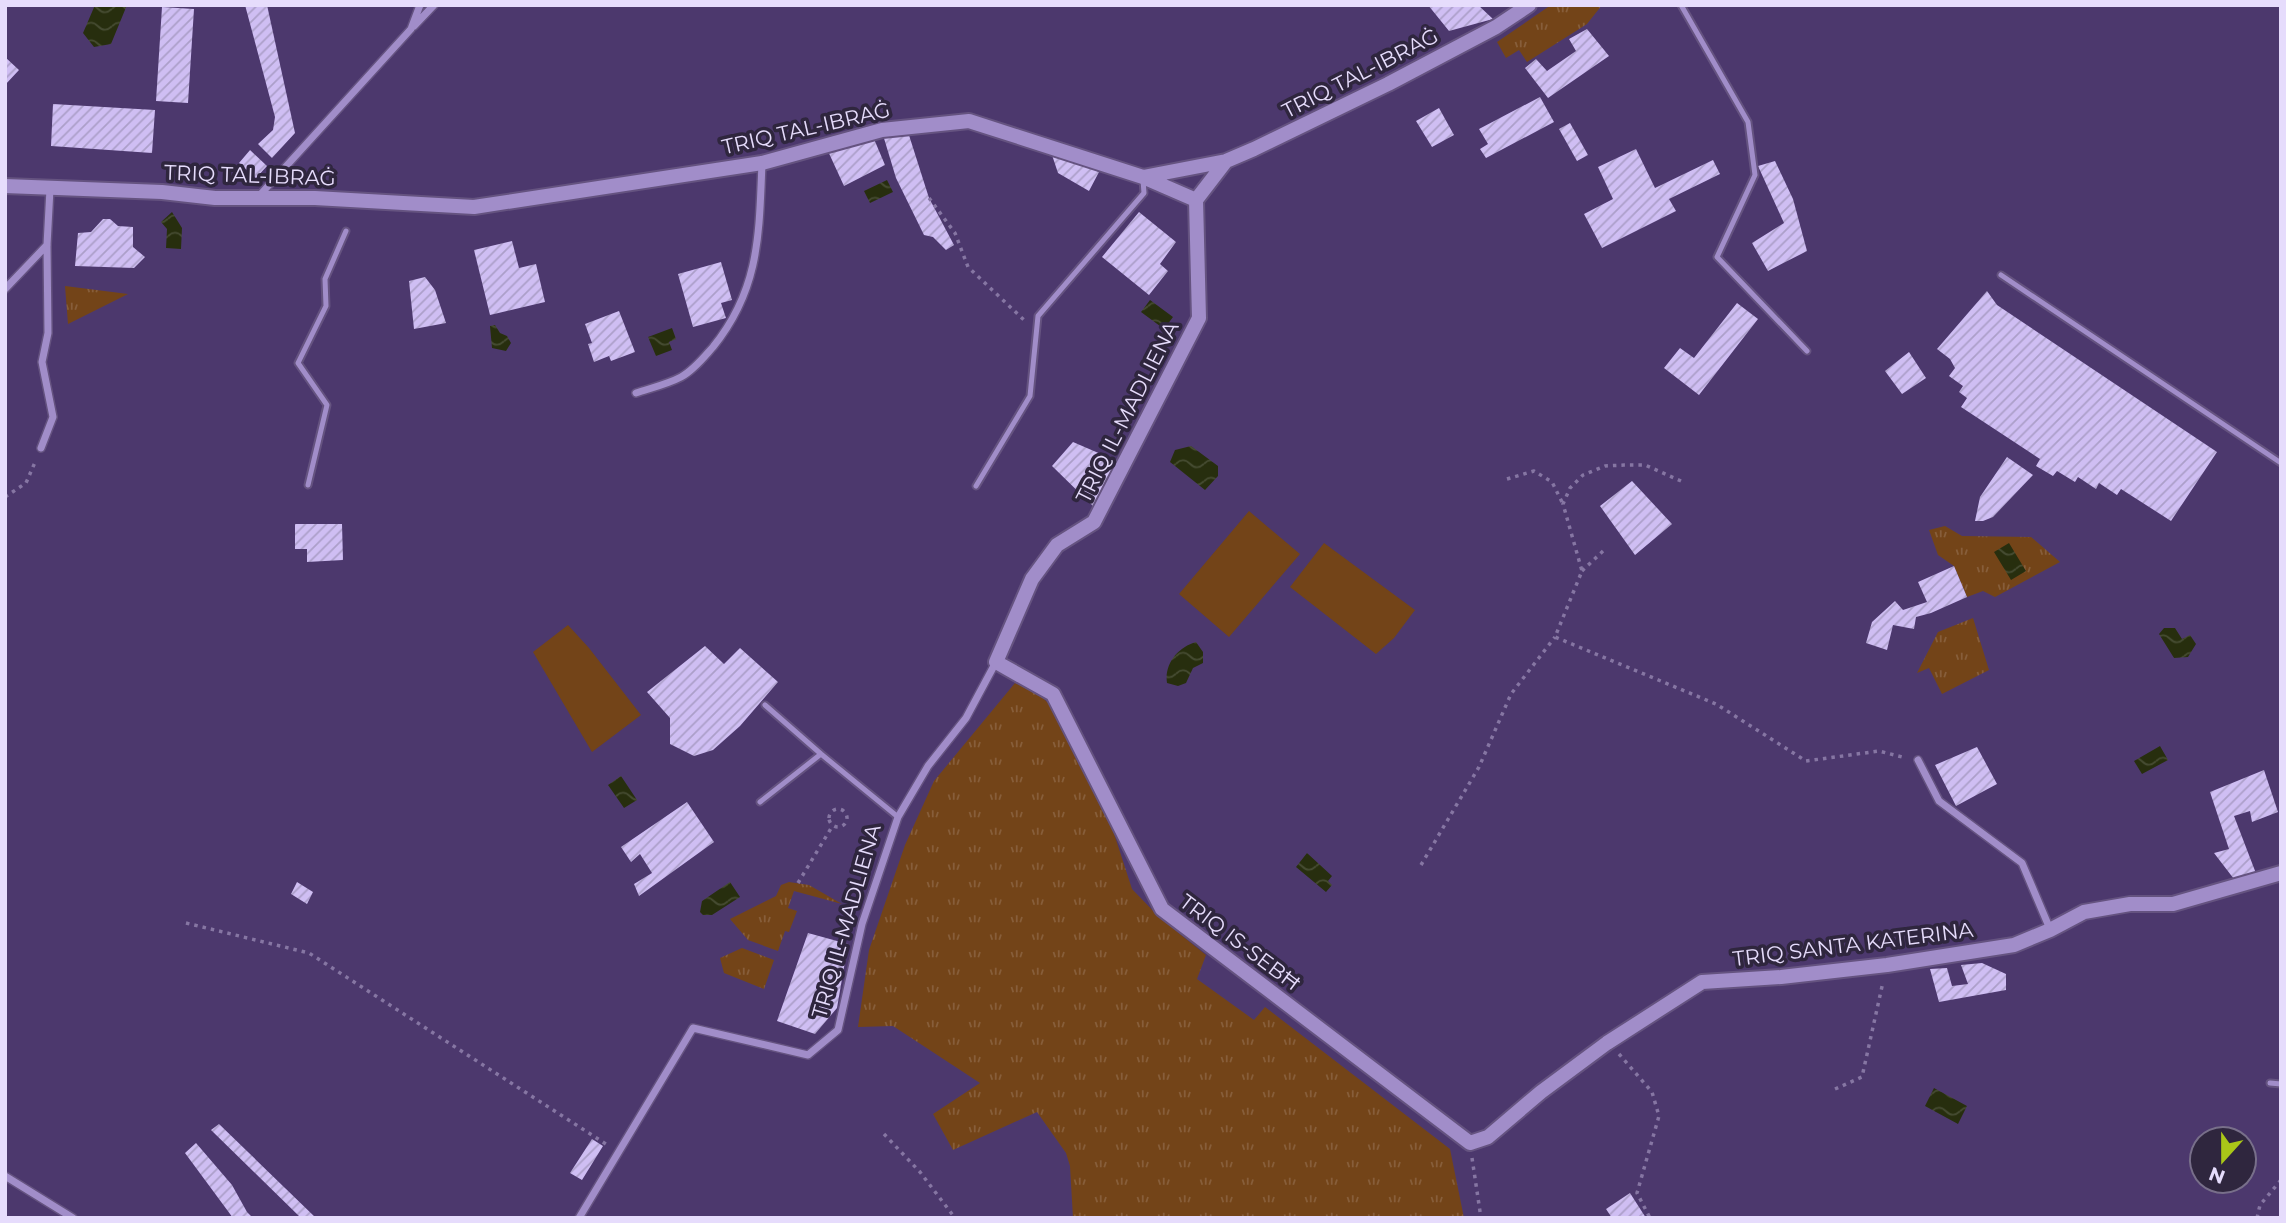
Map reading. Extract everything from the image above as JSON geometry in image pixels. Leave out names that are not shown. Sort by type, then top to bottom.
[{"type":"main road","name":"TRIQ TAL-IBRAĠ","points":[[5,186],[162,192],[215,198],[315,198],[474,207],[762,163],[882,130],[969,121],[1143,177],[1226,161],[1388,84],[1496,27],[1529,5]]},
{"type":"main road","points":[[1143,177],[1196,200],[1226,161]]},
{"type":"main road","name":"TRIQ IL-MADLIENA","points":[[996,662],[1032,579],[1057,545],[1094,522],[1199,318],[1196,200]]},
{"type":"main road","name":"TRIQ IS-SEBĦ","points":[[996,662],[1053,694],[1162,909],[1470,1143]]},
{"type":"main road","name":"TRIQ SANTA KATERINA","points":[[1470,1143],[1488,1137],[1541,1092],[1607,1044],[1702,982],[1887,965],[2014,945],[2084,912],[2130,904],[2173,904],[2281,873]]},
{"type":"street","points":[[411,29],[421,5]]},
{"type":"street","points":[[257,199],[434,5]]},
{"type":"street","points":[[636,393],[682,376],[694,367],[720,338],[742,304],[752,276],[759,234],[762,163]]},
{"type":"street","points":[[41,448],[53,417],[42,362],[48,333],[47,246],[50,189]]},
{"type":"street","points":[[5,289],[47,246]]},
{"type":"street","name":"TRIQ IL-MADLIENA","points":[[579,1218],[693,1028],[808,1055],[838,1030],[862,924],[898,817],[928,766],[966,718],[996,662]]},
{"type":"street","points":[[1918,760],[1940,801],[2022,863],[2050,930]]},
{"type":"street","points":[[5,1177],[73,1218]]},
{"type":"lane","points":[[1681,5],[1748,122],[1755,175],[1717,257],[1807,351]]},
{"type":"lane","points":[[975,486],[1030,396],[1038,316],[1144,194],[1143,177]]},
{"type":"lane","points":[[308,485],[327,405],[298,363],[326,306],[325,279],[346,230]]},
{"type":"lane","points":[[2001,275],[2281,463]]},
{"type":"lane","points":[[765,705],[898,817]]},
{"type":"lane","points":[[760,802],[821,754]]},
{"type":"lane","points":[[2270,1083],[2281,1084]]},
{"type":"path","points":[[929,198],[955,233],[968,267],[1036,331]]},
{"type":"path","points":[[5,497],[26,483],[41,448]]},
{"type":"path","points":[[1563,503],[1570,488],[1583,475],[1605,466],[1644,466],[1682,481]]},
{"type":"path","points":[[1507,479],[1534,471],[1552,482],[1563,503],[1582,571]]},
{"type":"path","points":[[1421,865],[1479,767],[1511,694],[1555,637],[1582,571],[1603,551]]},
{"type":"path","points":[[1555,637],[1716,704],[1806,761],[1880,751],[1918,760]]},
{"type":"path","points":[[838,809],[845,812],[848,818],[845,825],[839,828],[833,825],[829,820],[832,811],[838,809]]},
{"type":"path","points":[[798,883],[833,825]]},
{"type":"path","points":[[186,923],[309,953],[619,1154]]},
{"type":"path","points":[[1835,1089],[1862,1077],[1887,965]]},
{"type":"path","points":[[1607,1044],[1626,1060],[1652,1093],[1659,1116],[1637,1193],[1650,1218]]},
{"type":"path","points":[[884,1134],[920,1172],[955,1218]]},
{"type":"path","points":[[1470,1143],[1481,1218]]},
{"type":"path","points":[[2257,1218],[2260,1205],[2281,1180]]},
{"type":"green space","points":[[1551,5],[1602,5],[1587,24],[1527,62],[1519,50],[1506,58],[1497,42]]},
{"type":"green space","points":[[65,286],[128,294],[68,324]]},
{"type":"green space","points":[[1249,511],[1300,554],[1229,637],[1179,594]]},
{"type":"green space","points":[[1945,526],[1962,536],[2031,537],[2060,562],[1995,597],[1983,591],[1967,597],[1954,566],[1938,555],[1929,530]]},
{"type":"green space","points":[[1324,543],[1415,610],[1394,638],[1376,654],[1290,587]]},
{"type":"green space","points":[[1973,618],[1989,670],[1942,694],[1929,668],[1917,673],[1938,632]]},
{"type":"green space","points":[[568,625],[641,715],[592,752],[533,652]]},
{"type":"green space","points":[[1015,683],[1036,692],[1055,709],[1109,818],[1132,889],[1160,918],[1206,955],[1197,979],[1254,1020],[1265,1007],[1450,1149],[1464,1218],[1073,1218],[1070,1166],[1066,1153],[1037,1112],[953,1150],[933,1114],[980,1083],[893,1026],[858,1027],[869,950],[905,845],[934,781]]},
{"type":"green space","points":[[789,882],[809,885],[842,904],[794,891],[788,908],[797,911],[789,932],[785,931],[778,951],[748,940],[730,919],[776,896],[781,885]]},
{"type":"green space","points":[[742,948],[774,960],[764,989],[724,973],[720,958]]},
{"type":"water","points":[[95,5],[127,5],[111,44],[94,47],[83,33]]},
{"type":"water","points":[[887,180],[893,192],[870,203],[864,191]]},
{"type":"water","points":[[172,212],[182,228],[181,249],[166,248],[167,229],[161,222]]},
{"type":"water","points":[[1150,300],[1173,317],[1164,329],[1141,312]]},
{"type":"water","points":[[495,325],[511,343],[506,351],[492,348],[490,326]]},
{"type":"water","points":[[672,328],[676,339],[669,342],[672,350],[656,356],[648,337]]},
{"type":"water","points":[[1191,446],[1218,466],[1218,476],[1205,490],[1170,462],[1175,450]]},
{"type":"water","points":[[2009,543],[2026,571],[2011,580],[1994,552]]},
{"type":"water","points":[[2164,628],[2175,628],[2182,639],[2190,635],[2196,644],[2188,657],[2174,658],[2159,634]]},
{"type":"water","points":[[1196,642],[1203,652],[1203,663],[1193,668],[1186,683],[1178,686],[1167,683],[1168,669],[1174,657],[1183,648]]},
{"type":"water","points":[[2160,746],[2168,760],[2142,774],[2134,761]]},
{"type":"water","points":[[621,776],[637,800],[624,808],[608,785]]},
{"type":"water","points":[[1307,853],[1332,876],[1328,881],[1332,885],[1326,892],[1296,867]]},
{"type":"water","points":[[730,882],[740,897],[712,915],[703,915],[700,912],[702,901]]},
{"type":"water","points":[[1934,1088],[1967,1106],[1958,1124],[1925,1106]]},
{"type":"building","points":[[245,5],[267,5],[295,133],[272,158],[258,144],[273,130],[275,117]]},
{"type":"building","points":[[1428,5],[1478,5],[1493,19],[1449,31]]},
{"type":"building","points":[[162,7],[194,9],[188,103],[156,101]]},
{"type":"building","points":[[1587,29],[1609,56],[1548,98],[1525,68],[1536,59],[1547,71],[1576,51],[1569,39]]},
{"type":"building","points":[[5,57],[19,70],[5,85]]},
{"type":"building","points":[[1540,97],[1554,122],[1486,158],[1480,149],[1488,144],[1479,129]]},
{"type":"building","points":[[53,104],[155,110],[152,153],[51,146]]},
{"type":"building","points":[[1439,108],[1454,135],[1432,147],[1416,121]]},
{"type":"building","points":[[1570,123],[1588,155],[1577,161],[1559,129]]},
{"type":"building","points":[[908,132],[929,198],[954,245],[946,250],[933,237],[924,235],[896,178],[883,135]]},
{"type":"building","points":[[874,139],[885,165],[844,186],[827,149]]},
{"type":"building","points":[[1050,149],[1099,172],[1089,191],[1058,173]]},
{"type":"building","points":[[1636,149],[1655,188],[1713,160],[1720,174],[1669,199],[1676,211],[1602,248],[1584,214],[1613,199],[1598,167]]},
{"type":"building","points":[[250,150],[267,166],[256,178],[239,163]]},
{"type":"building","points":[[1775,161],[1793,199],[1807,251],[1768,271],[1752,243],[1784,223],[1758,166]]},
{"type":"building","points":[[1139,212],[1176,242],[1160,264],[1168,271],[1149,295],[1102,257]]},
{"type":"building","points":[[103,219],[110,219],[118,226],[133,227],[133,247],[145,257],[134,268],[75,266],[78,233],[91,232]]},
{"type":"building","points":[[512,241],[519,268],[536,264],[545,302],[490,315],[474,250]]},
{"type":"building","points":[[721,262],[732,300],[721,303],[726,318],[693,327],[678,274]]},
{"type":"building","points":[[425,277],[435,290],[446,323],[414,329],[409,281]]},
{"type":"building","points":[[1987,291],[1997,305],[2217,452],[2171,521],[2121,489],[2117,495],[2099,483],[2096,489],[2078,477],[2075,482],[2057,471],[2053,476],[2036,466],[2040,459],[1961,407],[1967,398],[1959,392],[1963,386],[1949,376],[1955,368],[1950,359],[1937,349]]},
{"type":"building","points":[[1737,303],[1758,319],[1699,395],[1664,368],[1680,348],[1694,358]]},
{"type":"building","points":[[619,311],[635,352],[611,361],[609,356],[594,362],[588,344],[592,343],[585,324]]},
{"type":"building","points":[[1909,352],[1926,378],[1902,394],[1885,371]]},
{"type":"building","points":[[1073,442],[1117,461],[1094,507],[1052,466]]},
{"type":"building","points":[[2007,457],[2033,475],[1993,517],[1975,521],[1980,497]]},
{"type":"building","points":[[1632,481],[1672,524],[1635,555],[1600,506]]},
{"type":"building","points":[[295,524],[342,524],[343,560],[307,562],[307,549],[295,549]]},
{"type":"building","points":[[1954,566],[1967,597],[1916,617],[1914,629],[1893,625],[1887,650],[1866,643],[1872,622],[1895,601],[1903,610],[1927,602],[1918,582]]},
{"type":"building","points":[[705,646],[724,664],[740,648],[778,682],[740,726],[713,750],[694,756],[670,744],[670,718],[647,692]]},
{"type":"building","points":[[1977,747],[1997,784],[1956,806],[1935,765]]},
{"type":"building","points":[[2264,770],[2278,812],[2252,822],[2250,811],[2234,816],[2257,876],[2237,883],[2214,853],[2229,849],[2210,792]]},
{"type":"building","points":[[687,802],[714,842],[639,896],[634,884],[652,873],[640,854],[631,862],[621,847]]},
{"type":"building","points":[[297,882],[313,892],[307,904],[291,894]]},
{"type":"building","points":[[808,933],[848,944],[837,1008],[815,1034],[777,1021]]},
{"type":"building","points":[[1982,963],[2006,974],[2006,990],[1939,1002],[1930,969],[1947,968],[1952,986],[1968,984],[1961,965]]},
{"type":"building","points":[[219,1124],[316,1218],[301,1218],[211,1130]]},
{"type":"building","points":[[592,1139],[603,1146],[582,1180],[570,1173]]},
{"type":"building","points":[[196,1143],[232,1185],[253,1218],[233,1218],[185,1153]]},
{"type":"building","points":[[1630,1193],[1646,1218],[1612,1218],[1606,1209]]}]
